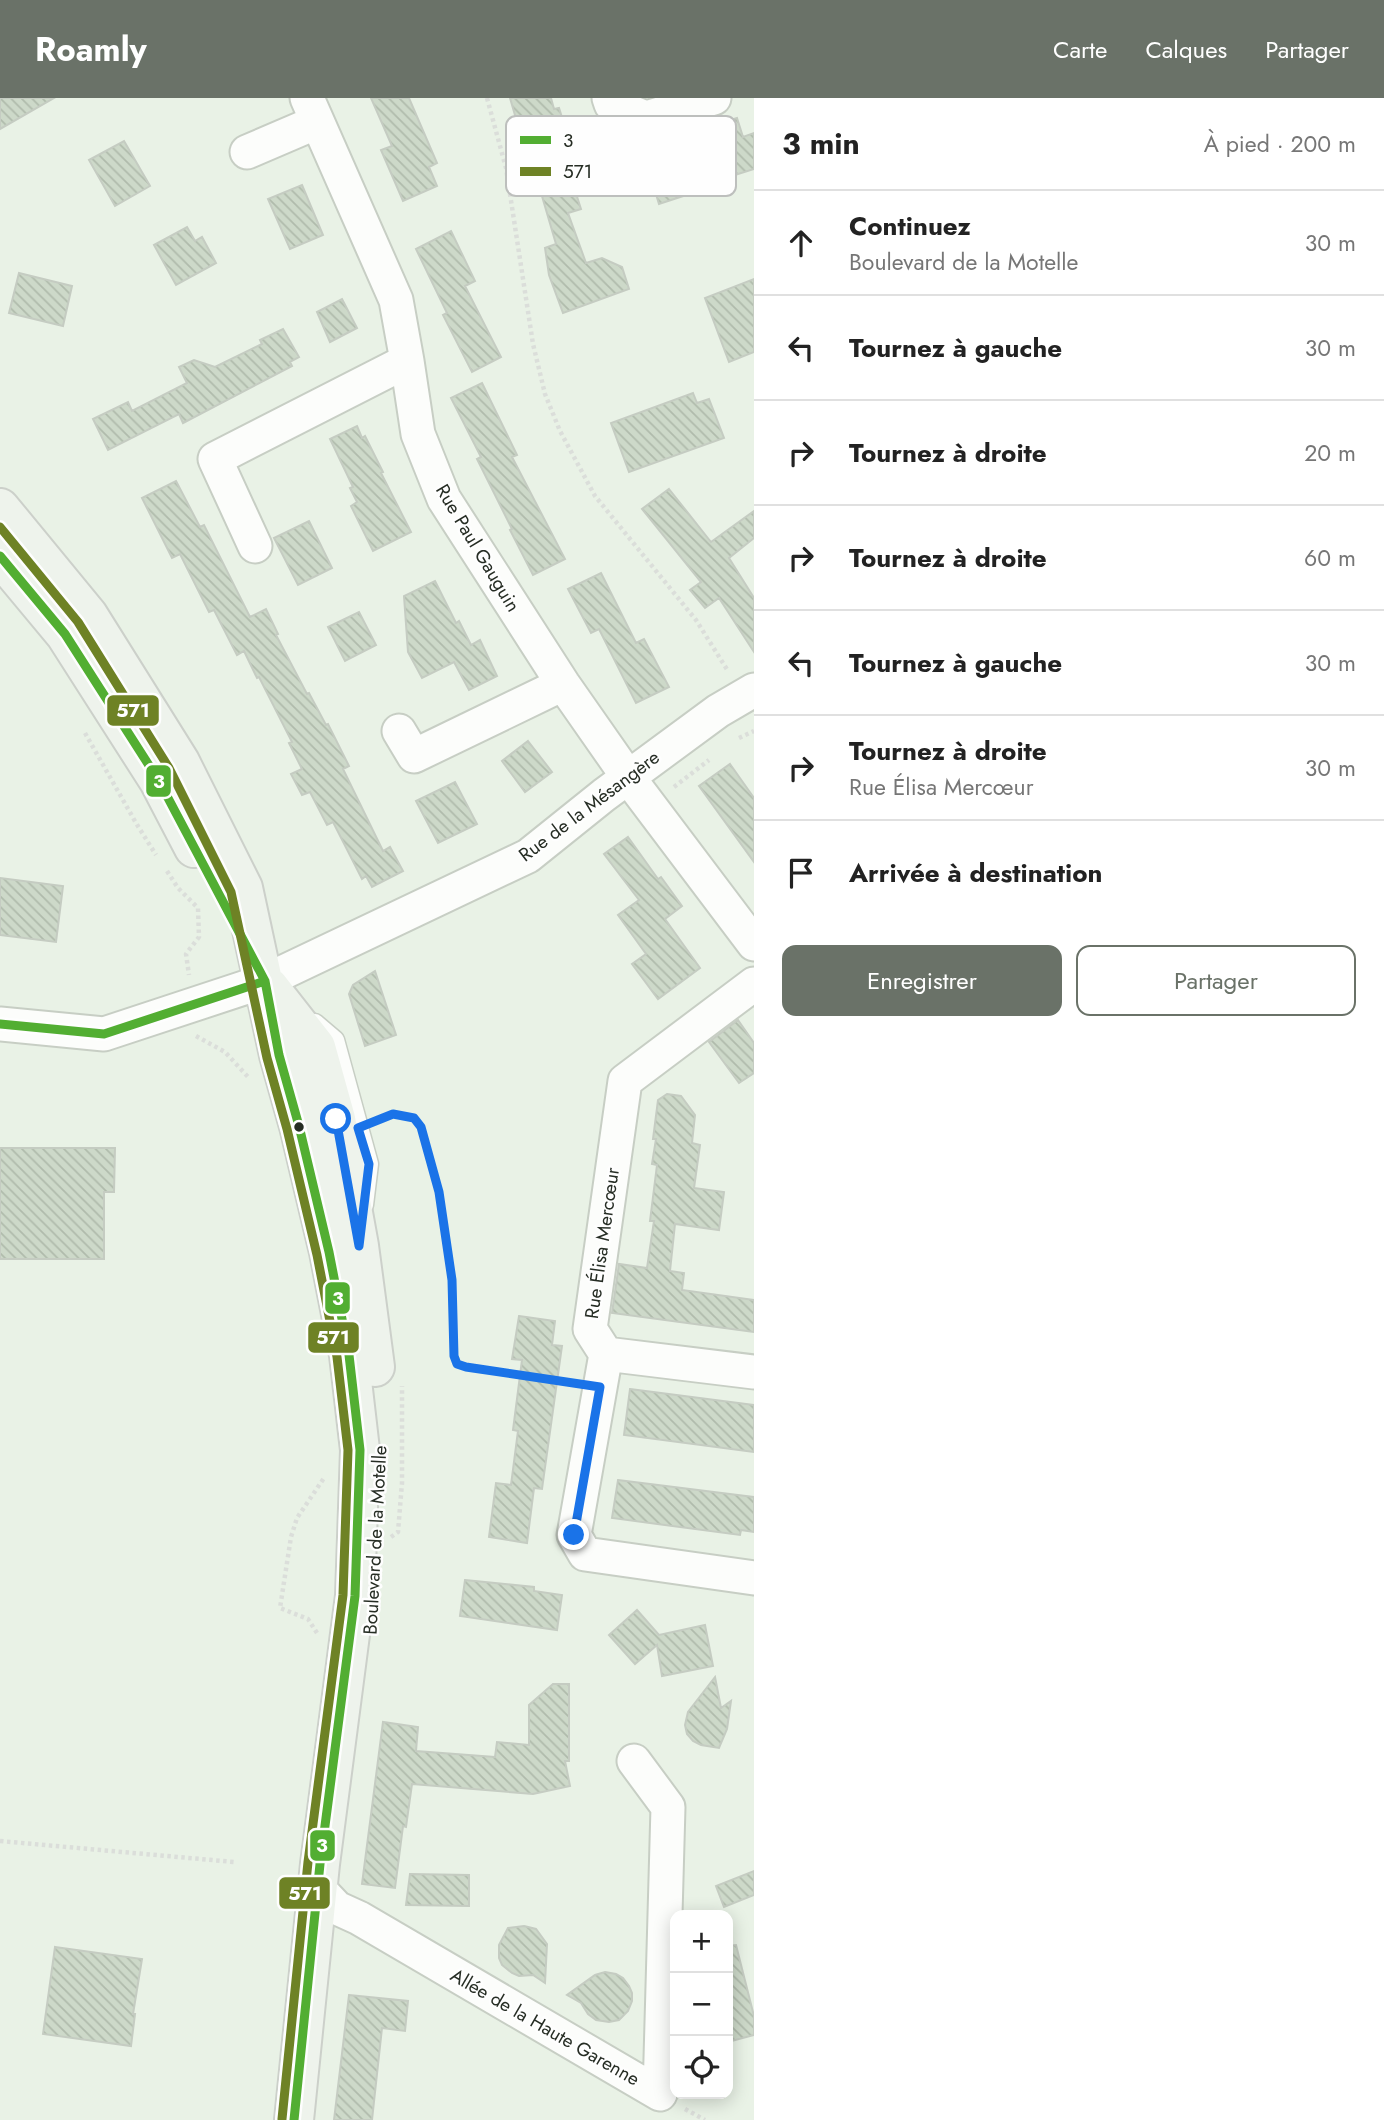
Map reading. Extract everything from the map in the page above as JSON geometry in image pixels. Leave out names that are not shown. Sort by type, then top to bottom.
[{"type":"main road","name":"Boulevard de la Motelle","points":[[0,509],[88,615],[180,762],[243,888],[279,1055],[329,1252],[349,1355],[360,1450],[355,1596],[327,1898],[319,2120]]},
{"type":"main road","name":"Boulevard de la Motelle","points":[[0,556],[65,634],[159,781],[265,982],[316,1047],[336,1119],[373,1344],[381,1453],[377,1583],[294,2120]]},
{"type":"street","points":[[609,98],[611,104],[641,116]]},
{"type":"street","points":[[653,116],[714,98]]},
{"type":"street","name":"Rue Paul Gauguin","points":[[247,152],[312,110],[396,300],[418,434],[444,499],[563,684],[628,777],[754,944]]},
{"type":"street","points":[[255,546],[215,459],[407,361]]},
{"type":"street","points":[[399,731],[414,756],[563,684]]},
{"type":"street","name":"Rue de la Mésangère","points":[[0,1024],[104,1034],[265,982],[528,856],[718,710],[749,692]]},
{"type":"street","name":"Rue Élisa Mercœur","points":[[606,1354],[590,1329],[625,1081],[754,984]]},
{"type":"street","points":[[754,1372],[606,1354],[574,1535],[585,1554],[754,1578]]},
{"type":"street","name":"Allée de la Haute Garenne","points":[[327,1898],[660,2094],[668,1807],[634,1761]]},
{"type":"lane","points":[[265,982],[335,1040],[369,1164],[359,1246]]},
{"type":"path","points":[[486,98],[506,168]]},
{"type":"path","points":[[510,196],[533,344],[545,394],[560,431],[595,496],[696,620],[749,692]]},
{"type":"path","points":[[78,723],[157,855]]},
{"type":"path","points":[[164,866],[178,888],[198,908],[199,937],[186,954],[196,1037],[225,1052],[254,1084]]},
{"type":"path","points":[[358,1128],[393,1114],[414,1118],[421,1127],[439,1192],[452,1280],[454,1356],[457,1364],[600,1387]]},
{"type":"path","points":[[318,1634],[308,1619],[280,1608],[291,1536],[297,1518],[324,1479],[326,1467]]},
{"type":"path","points":[[0,1841],[234,1862]]},
{"type":"building","points":[[0,98],[54,98],[0,129]]},
{"type":"building","points":[[371,98],[409,98],[437,163],[429,167],[437,186],[403,201],[381,150],[392,146]]},
{"type":"building","points":[[510,98],[551,98],[554,109],[559,108],[562,116],[515,116]]},
{"type":"building","points":[[736,118],[743,137],[754,133],[754,169],[736,175]]},
{"type":"building","points":[[124,141],[150,186],[115,206],[89,160]]},
{"type":"building","points":[[302,185],[323,235],[290,249],[268,199]]},
{"type":"building","points":[[542,196],[577,196],[581,209],[568,213],[586,263],[602,258],[622,267],[629,289],[563,313],[549,275],[545,248],[556,244]]},
{"type":"building","points":[[657,196],[683,196],[659,204]]},
{"type":"building","points":[[187,227],[195,241],[202,237],[216,263],[176,285],[154,245]]},
{"type":"building","points":[[451,231],[475,281],[465,286],[501,357],[472,372],[443,315],[447,313],[416,249]]},
{"type":"building","points":[[19,273],[72,286],[63,326],[9,313]]},
{"type":"building","points":[[754,279],[754,352],[729,362],[705,298]]},
{"type":"building","points":[[342,299],[357,328],[330,342],[317,312]]},
{"type":"building","points":[[283,329],[299,357],[290,362],[292,366],[183,423],[179,414],[108,450],[93,419],[128,402],[132,411],[187,383],[179,367],[194,360],[215,367],[262,344],[260,340]]},
{"type":"building","points":[[482,383],[517,455],[512,457],[565,559],[533,575],[477,459],[481,457],[451,398]]},
{"type":"building","points":[[693,393],[697,403],[709,399],[724,438],[629,472],[611,423]]},
{"type":"building","points":[[357,426],[362,438],[365,436],[411,532],[373,551],[351,506],[357,502],[350,488],[353,487],[330,439]]},
{"type":"building","points":[[176,481],[200,527],[204,525],[250,617],[266,609],[278,634],[276,635],[307,694],[309,693],[326,725],[328,724],[349,766],[343,769],[383,851],[390,847],[403,871],[372,887],[366,876],[362,879],[333,822],[327,825],[310,792],[302,795],[291,774],[302,769],[289,743],[292,742],[259,677],[257,678],[244,651],[237,655],[214,610],[209,612],[180,554],[172,558],[142,498]]},
{"type":"building","points":[[669,489],[711,542],[754,511],[754,538],[729,558],[754,598],[754,652],[719,598],[705,608],[690,590],[701,582],[642,509]]},
{"type":"building","points":[[309,521],[332,568],[298,585],[274,538]]},
{"type":"building","points":[[601,573],[636,643],[644,639],[669,687],[636,703],[599,629],[591,633],[568,589]]},
{"type":"building","points":[[435,581],[456,623],[459,621],[471,645],[480,640],[497,676],[469,690],[454,662],[422,678],[408,652],[404,596]]},
{"type":"building","points":[[359,612],[376,645],[345,661],[328,627]]},
{"type":"building","points":[[528,741],[552,772],[525,792],[502,761]]},
{"type":"building","points":[[730,764],[754,798],[754,862],[699,786]]},
{"type":"building","points":[[455,782],[477,824],[438,843],[416,801]]},
{"type":"building","points":[[628,837],[658,879],[661,877],[682,906],[665,919],[700,968],[658,999],[632,964],[646,954],[618,915],[639,900],[604,854]]},
{"type":"building","points":[[0,878],[63,886],[56,942],[0,935]]},
{"type":"building","points":[[375,971],[396,1035],[365,1046],[349,994],[353,985]]},
{"type":"building","points":[[738,1020],[754,1043],[754,1073],[739,1083],[709,1042]]},
{"type":"building","points":[[667,1094],[681,1096],[695,1115],[692,1143],[700,1145],[694,1188],[724,1192],[719,1230],[675,1224],[670,1271],[684,1273],[682,1290],[754,1300],[754,1332],[612,1313],[619,1264],[647,1268],[654,1221],[650,1221],[657,1165],[652,1164],[656,1139],[653,1139],[658,1100]]},
{"type":"building","points":[[0,1148],[115,1148],[114,1192],[104,1192],[104,1259],[0,1259]]},
{"type":"building","points":[[519,1316],[555,1321],[552,1345],[562,1346],[542,1489],[534,1488],[527,1543],[489,1537],[496,1483],[511,1485],[518,1431],[513,1430],[522,1360],[512,1359]]},
{"type":"building","points":[[630,1389],[754,1405],[754,1452],[624,1435]]},
{"type":"building","points":[[618,1480],[754,1497],[754,1532],[741,1530],[740,1535],[612,1518]]},
{"type":"building","points":[[465,1580],[534,1587],[534,1591],[562,1595],[557,1630],[460,1616]]},
{"type":"building","points":[[637,1610],[659,1635],[705,1625],[713,1666],[662,1676],[657,1645],[635,1664],[609,1635]]},
{"type":"building","points":[[715,1677],[721,1708],[731,1701],[727,1729],[719,1748],[693,1741],[687,1734],[685,1725],[688,1712]]},
{"type":"building","points":[[553,1684],[569,1684],[569,1761],[565,1761],[570,1786],[533,1794],[412,1784],[406,1827],[403,1826],[395,1888],[362,1884],[383,1722],[418,1727],[416,1751],[495,1757],[497,1742],[529,1745],[529,1705]]},
{"type":"building","points":[[754,1871],[754,1895],[724,1907],[716,1886]]},
{"type":"building","points":[[410,1874],[469,1875],[469,1906],[406,1905]]},
{"type":"building","points":[[524,1926],[536,1929],[547,1944],[545,1983],[533,1975],[519,1976],[512,1973],[502,1965],[499,1958],[499,1945],[508,1928]]},
{"type":"building","points":[[733,1945],[736,1945],[754,2016],[754,2035],[733,2041],[733,1973]]},
{"type":"building","points":[[55,1947],[142,1959],[131,2046],[43,2034]]},
{"type":"building","points":[[605,1972],[623,1978],[632,1993],[628,2011],[619,2020],[609,2022],[596,2020],[581,2003],[567,1995],[595,1975]]},
{"type":"building","points":[[349,1995],[408,2001],[405,2031],[382,2028],[372,2120],[334,2120]]},
{"type":"transit line","name":"571","points":[[0,527],[78,622],[169,768],[231,892],[267,1058],[317,1255],[337,1357],[348,1450],[343,1595],[308,1862],[282,2119]]},
{"type":"transit line","name":"3","points":[[0,556],[65,634],[159,781],[265,981],[279,1055],[329,1252],[349,1355],[360,1450],[355,1596],[320,1864],[294,2120]]},
{"type":"transit line","name":"3","points":[[0,1024],[104,1034],[265,981]]},
{"type":"route","points":[[336,1119],[359,1246],[369,1164],[358,1128],[393,1114],[414,1118],[421,1127],[439,1192],[452,1280],[454,1356],[457,1364],[600,1387],[574,1535]]}]
